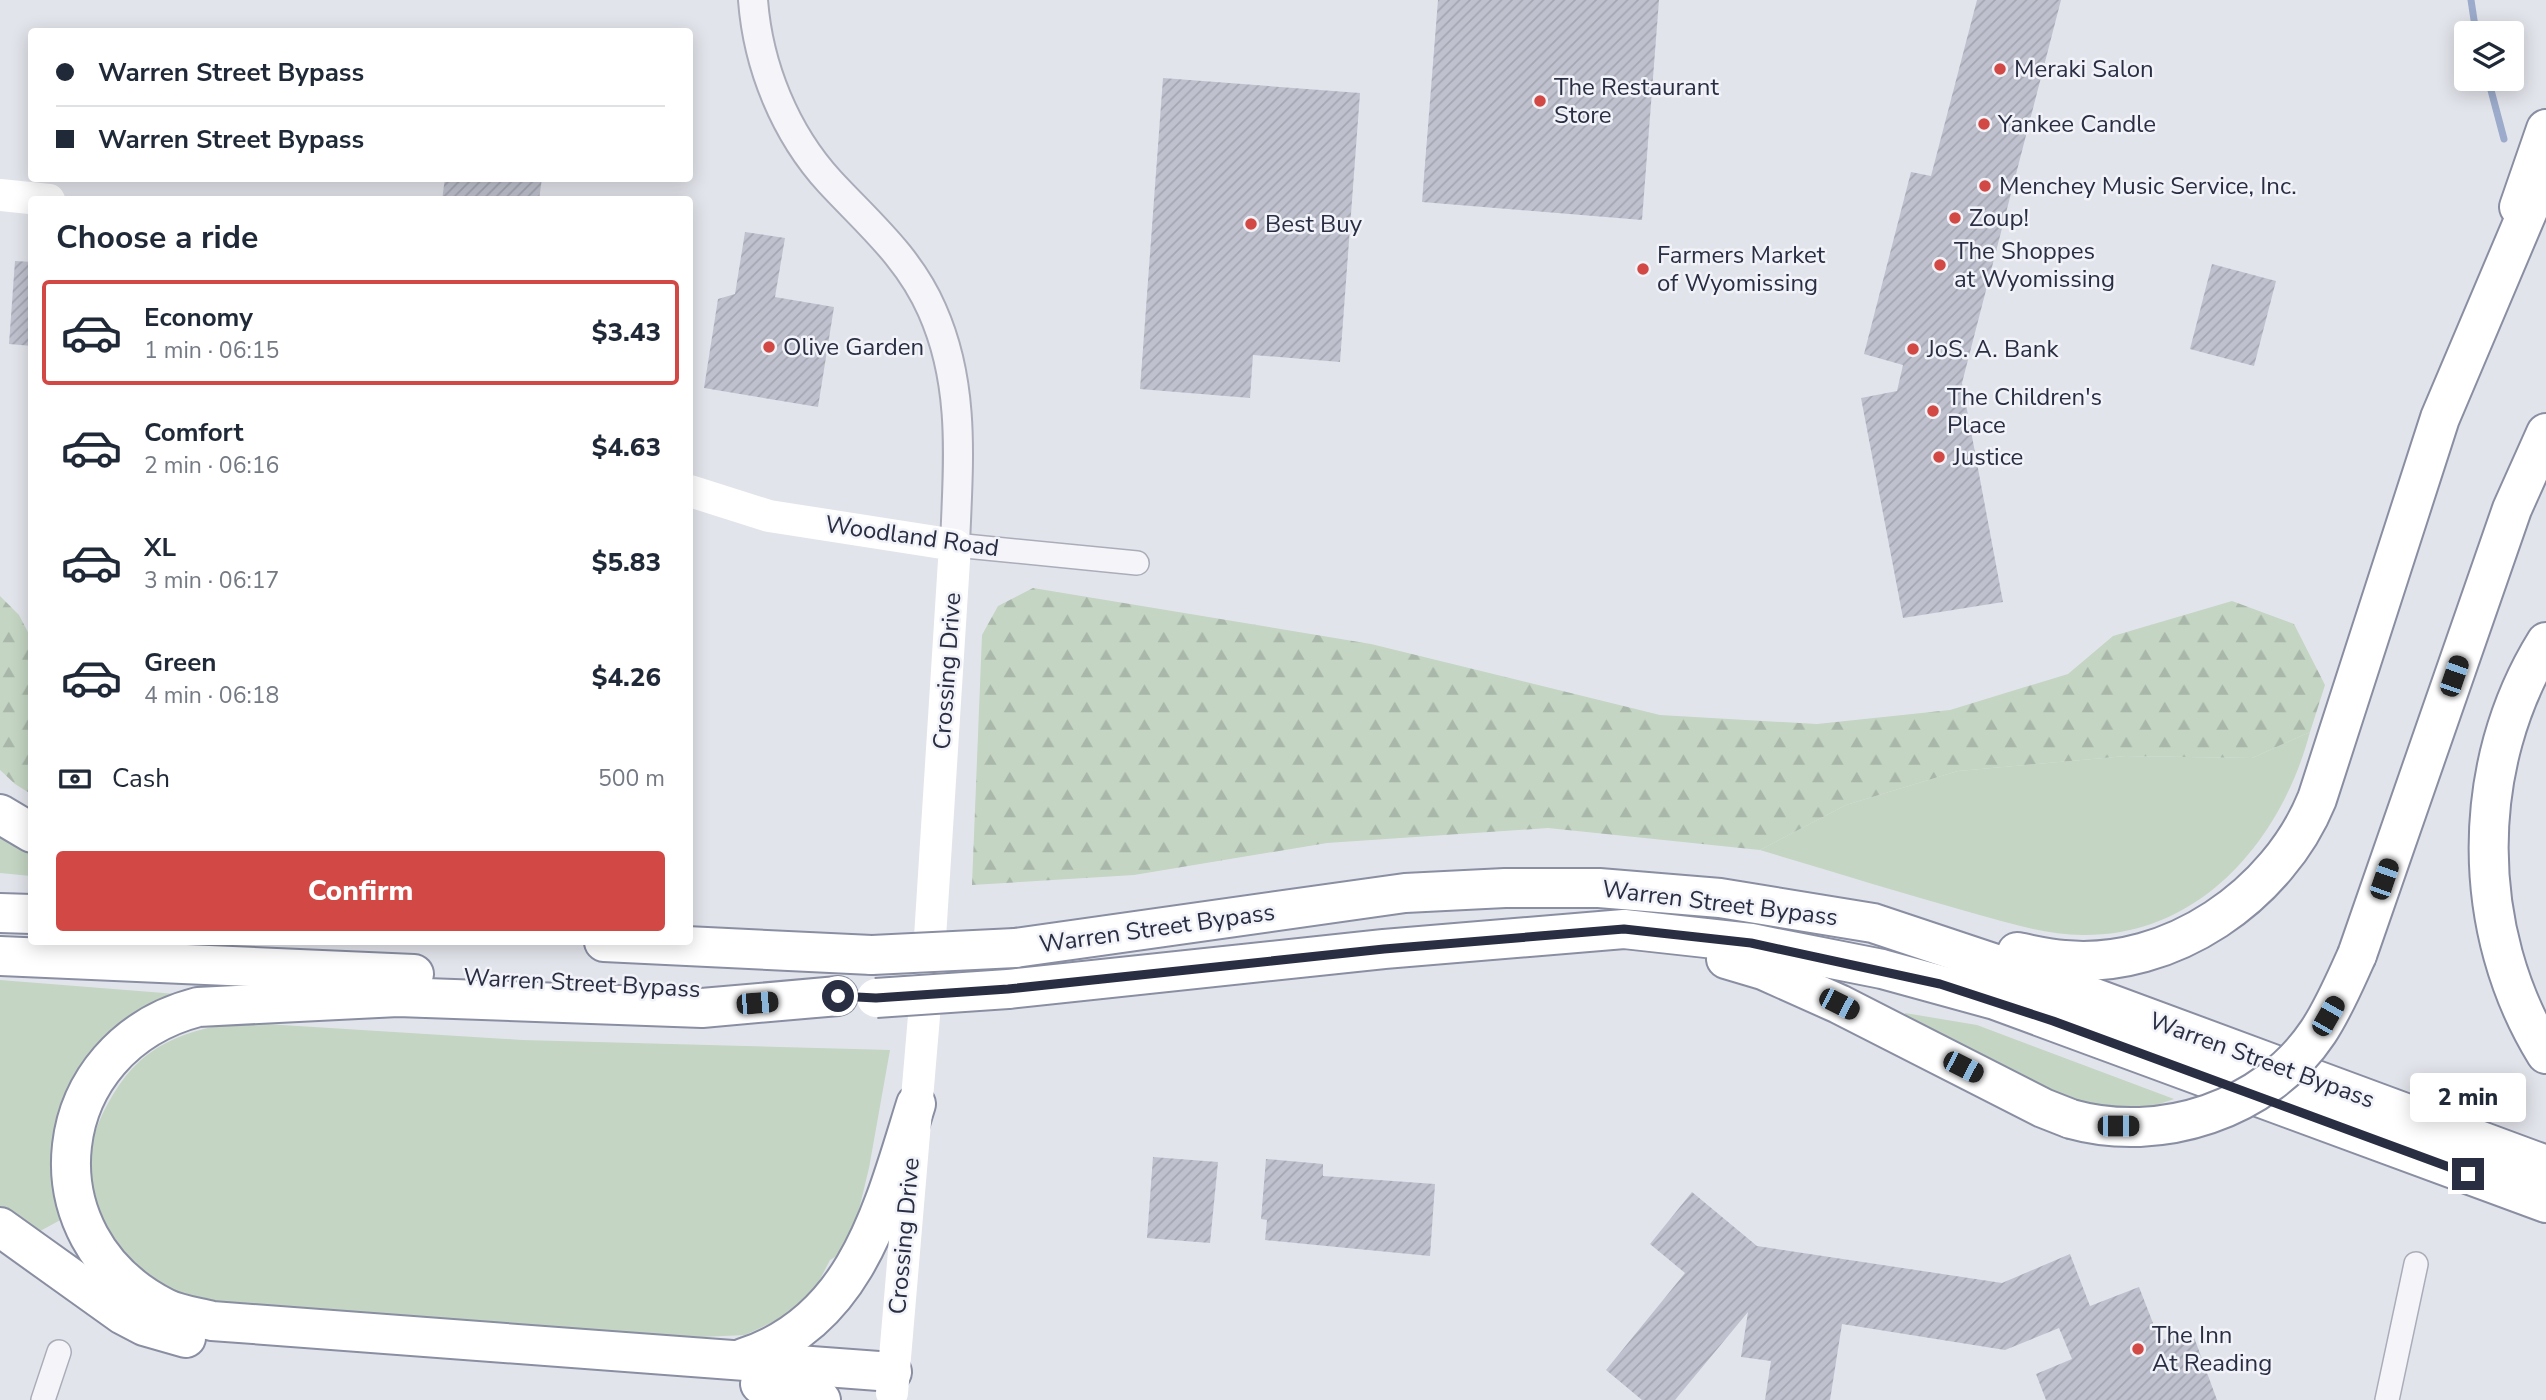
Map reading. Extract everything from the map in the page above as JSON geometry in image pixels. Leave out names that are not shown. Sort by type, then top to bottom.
[{"type":"highway","points":[[2477,329],[2546,129]]},
{"type":"highway","points":[[1873,923],[2065,960],[2108,958],[2166,944],[2201,928],[2249,897],[2286,858],[2307,823],[2317,799],[2440,418],[2532,201],[2546,182]]},
{"type":"highway","points":[[1384,949],[1688,954],[1740,962],[1839,1004],[2043,1108],[2071,1119],[2093,1125],[2149,1126],[2199,1119],[2224,1109],[2279,1076],[2317,1033],[2338,999],[2357,955],[2508,520],[2546,433]]},
{"type":"highway","points":[[2546,642],[2513,714],[2503,748],[2493,792],[2488,849],[2489,886],[2503,957],[2528,1021],[2546,1054]]},
{"type":"highway","points":[[0,814],[28,830]]},
{"type":"highway","name":"Warren Street Bypass","points":[[667,945],[872,955],[1015,948],[1405,893],[1505,888],[1599,888],[1720,898],[1873,923],[2065,987],[2546,1166]]},
{"type":"highway","points":[[0,913],[28,914]]},
{"type":"highway","name":"Warren Street Bypass","points":[[0,956],[876,998],[1008,989],[1384,949],[1624,929],[1751,943],[1882,969],[2018,1008],[2546,1203]]},
{"type":"highway","points":[[693,934],[814,952]]},
{"type":"highway","points":[[838,996],[702,1008],[398,997],[198,1007],[177,1012],[154,1025],[113,1057],[96,1078],[76,1123],[70,1166],[77,1213],[86,1233],[110,1265],[167,1310],[221,1322],[748,1372],[892,1389]]},
{"type":"highway","points":[[748,1372],[764,1352],[802,1329],[848,1281],[863,1255],[887,1198],[916,1104]]},
{"type":"highway","points":[[0,1227],[123,1315],[171,1335],[217,1343],[748,1372],[821,1400]]},
{"type":"main road","points":[[0,195],[28,198]]},
{"type":"main road","name":"Woodland Road","points":[[693,492],[769,516],[955,545]]},
{"type":"main road","name":"Crossing Drive","points":[[892,1389],[928,969],[955,545]]},
{"type":"street","name":"Crossing Drive","points":[[753,0],[759,45],[772,89],[788,122],[830,182],[877,229],[906,264],[933,310],[956,386],[959,430],[955,545]]},
{"type":"street","name":"Woodland Road","points":[[955,545],[1137,563]]},
{"type":"street","points":[[2387,1400],[2416,1264]]},
{"type":"street","points":[[43,1400],[59,1352]]},
{"type":"green space","points":[[1033,588],[1371,644],[1660,715],[1817,724],[1950,710],[2068,674],[2113,636],[2232,601],[2294,624],[2325,685],[2310,732],[2252,758],[2126,756],[1958,771],[1846,805],[1760,850],[1548,828],[1327,843],[1134,875],[972,885],[982,635],[998,606]]},
{"type":"green space","points":[[0,596],[19,615],[28,632],[28,792],[0,770]]},
{"type":"green space","points":[[2310,732],[2297,771],[2279,809],[2257,843],[2231,874],[2200,899],[2165,919],[2126,931],[2083,935],[2026,927],[1760,850],[1846,805],[1958,771],[2126,756],[2252,758]]},
{"type":"green space","points":[[0,835],[28,848],[28,876],[0,873]]},
{"type":"green space","points":[[0,980],[189,995],[112,1035],[66,1217],[29,1237],[0,1215]]},
{"type":"green space","points":[[1905,1013],[1977,1025],[2174,1099],[2147,1107],[2112,1106],[2051,1092],[2021,1080],[1907,1023]]},
{"type":"green space","points":[[236,1022],[522,1040],[890,1050],[869,1168],[852,1238],[842,1253],[830,1260],[816,1287],[786,1316],[745,1335],[702,1337],[242,1309],[195,1300],[154,1280],[134,1264],[117,1244],[104,1221],[90,1172],[91,1147],[99,1122],[123,1080],[152,1051],[189,1034]]},
{"type":"building","name":"The Restaurant Store","points":[[1438,0],[1659,0],[1642,220],[1422,202]]},
{"type":"building","name":"The Shoppes at Wyomissing","points":[[1977,0],[2061,0],[1962,383],[2003,602],[1903,618],[1861,398],[1897,391],[1903,365],[1864,354],[1911,172],[1931,176]]},
{"type":"building","name":"Best Buy","points":[[1163,78],[1360,93],[1340,362],[1253,355],[1250,398],[1140,389]]},
{"type":"building","points":[[444,182],[541,182],[540,196],[443,196]]},
{"type":"building","name":"Olive Garden","points":[[745,232],[785,238],[775,297],[834,307],[818,407],[704,388],[718,299],[735,294]]},
{"type":"building","points":[[15,261],[28,262],[28,346],[9,344]]},
{"type":"building","points":[[2212,264],[2276,281],[2254,366],[2190,349]]},
{"type":"building","points":[[1153,1157],[1218,1162],[1210,1243],[1147,1238]]},
{"type":"building","points":[[1266,1159],[1323,1164],[1323,1176],[1435,1184],[1430,1256],[1265,1240],[1267,1220],[1261,1219]]},
{"type":"building","points":[[1692,1192],[1757,1246],[2002,1283],[2070,1254],[2090,1306],[2139,1287],[2160,1341],[2191,1329],[2217,1400],[2046,1400],[2036,1374],[2072,1359],[2059,1328],[2005,1350],[1842,1324],[1830,1400],[1765,1400],[1771,1361],[1741,1357],[1748,1312],[1675,1400],[1642,1400],[1606,1370],[1685,1273],[1650,1244]]},
{"type":"waterway","points":[[2471,0],[2474,21]]},
{"type":"waterway","points":[[2491,91],[2504,139]]},
{"type":"place","name":"Meraki Salon","points":[[2000,69]]},
{"type":"place","name":"The Restaurant Store","points":[[1540,101]]},
{"type":"place","name":"Yankee Candle","points":[[1984,124]]},
{"type":"place","name":"Menchey Music Service, Inc.","points":[[1985,186]]},
{"type":"place","name":"Zoup!","points":[[1955,218]]},
{"type":"place","name":"Best Buy","points":[[1251,224]]},
{"type":"place","name":"The Shoppes at Wyomissing","points":[[1940,265]]},
{"type":"place","name":"Farmers Market of Wyomissing","points":[[1643,269]]},
{"type":"place","name":"Olive Garden","points":[[769,347]]},
{"type":"place","name":"JoS. A. Bank","points":[[1913,349]]},
{"type":"place","name":"The Children's Place","points":[[1933,411]]},
{"type":"place","name":"Justice","points":[[1939,457]]},
{"type":"place","name":"The Inn At Reading","points":[[2138,1349]]},
{"type":"route","points":[[838,996],[876,998],[1008,989],[1384,949],[1624,929],[1751,943],[1882,969],[1940,984],[1995,1000],[2468,1174]]}]
